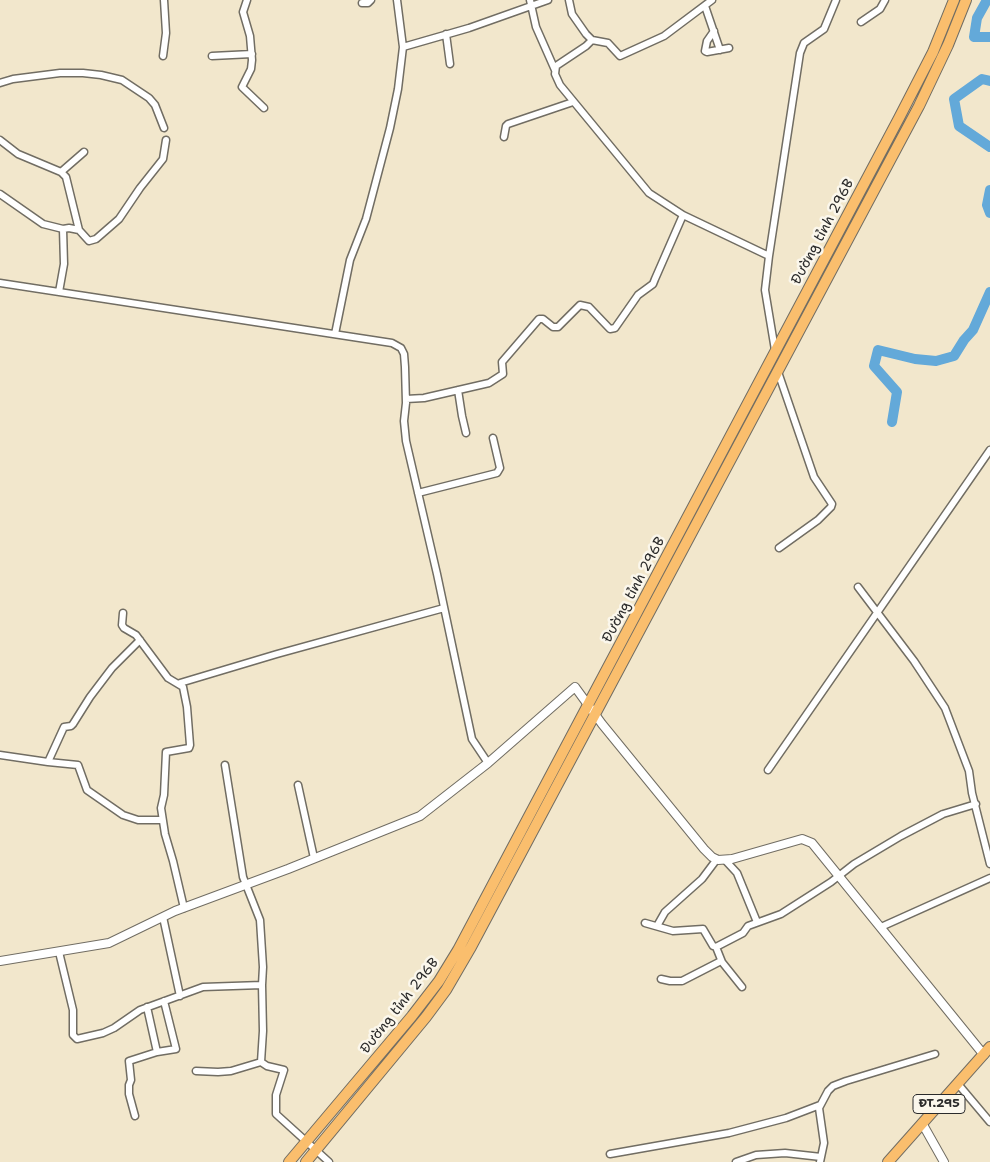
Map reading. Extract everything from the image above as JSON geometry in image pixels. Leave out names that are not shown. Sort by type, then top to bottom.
[{"type":"main road","name":"Đường tỉnh 296B","points":[[289,1162],[402,1029],[439,981],[458,950],[917,84],[933,52],[954,0]]},
{"type":"main road","name":"Đường tỉnh 296B","points":[[306,1162],[426,1017],[446,990],[519,859],[919,106],[948,45],[966,0]]},
{"type":"main road","name":"ĐT.295","points":[[888,1162],[987,1051]]},
{"type":"street","points":[[162,56],[166,33],[164,0]]},
{"type":"street","points":[[247,0],[242,12],[250,36],[252,54],[251,69],[242,87],[264,108]]},
{"type":"street","points":[[362,3],[368,3],[371,0]]},
{"type":"street","points":[[335,334],[350,260],[366,219],[390,128],[398,89],[402,47],[397,0]]},
{"type":"street","points":[[402,47],[446,34],[531,3],[548,0]]},
{"type":"street","points":[[568,0],[576,22],[592,40],[608,43],[618,55],[625,54],[664,36],[712,0]]},
{"type":"street","points":[[775,350],[764,290],[800,53],[804,43],[824,29],[836,0]]},
{"type":"street","points":[[861,22],[880,9],[885,0]]},
{"type":"street","points":[[531,3],[536,27],[560,85],[649,193],[683,215],[769,256]]},
{"type":"street","points":[[705,6],[720,50]]},
{"type":"street","points":[[714,31],[705,51],[729,48]]},
{"type":"street","points":[[446,34],[450,64]]},
{"type":"street","points":[[555,70],[556,66],[592,40]]},
{"type":"street","points":[[212,56],[252,54]]},
{"type":"street","points":[[0,83],[13,79],[60,73],[101,75],[122,80],[156,105],[164,128]]},
{"type":"street","points":[[504,137],[508,124],[574,102]]},
{"type":"street","points":[[0,140],[18,154],[61,172],[66,177],[79,230],[87,240],[92,242],[119,219],[163,159],[166,140]]},
{"type":"street","points":[[61,172],[84,152]]},
{"type":"street","points":[[0,194],[43,224],[63,230],[69,228],[79,230]]},
{"type":"street","points":[[406,399],[424,398],[489,384],[503,374],[502,362],[541,318],[553,327],[558,327],[580,305],[584,305],[589,307],[610,329],[615,328],[638,295],[653,284],[683,215]]},
{"type":"street","points":[[59,292],[64,264],[63,230]]},
{"type":"street","points":[[0,283],[392,343],[401,348],[404,354],[406,399],[404,429],[472,739],[488,764]]},
{"type":"street","points":[[778,372],[814,477],[832,504],[818,520],[779,548]]},
{"type":"street","points":[[458,390],[466,433]]},
{"type":"street","points":[[418,492],[500,471],[493,438]]},
{"type":"street","points":[[768,770],[990,450]]},
{"type":"street","points":[[858,587],[878,612],[945,708],[969,770],[990,864]]},
{"type":"street","points":[[180,683],[444,608]]},
{"type":"street","points":[[123,613],[122,625],[126,630],[136,635],[168,678],[180,683],[183,687],[187,707],[190,745],[189,748],[166,752],[164,795],[161,808],[162,820],[184,908]]},
{"type":"street","points":[[48,762],[64,727],[73,724],[112,668],[140,640]]},
{"type":"street","points":[[0,961],[110,943],[184,908],[420,816],[488,764],[575,687],[704,849],[721,859],[737,873],[757,922]]},
{"type":"street","points":[[0,756],[78,765],[87,790],[123,815],[138,820],[162,820]]},
{"type":"street","points":[[225,765],[239,860],[245,885],[260,920],[263,967],[261,1062]]},
{"type":"street","points":[[298,785],[314,858]]},
{"type":"street","points":[[716,947],[743,933],[748,926],[781,914],[885,845],[943,814],[976,804]]},
{"type":"street","points":[[657,926],[665,912],[721,859],[802,839],[812,843],[987,1051]]},
{"type":"street","points":[[881,927],[990,878]]},
{"type":"street","points":[[163,917],[180,996]]},
{"type":"street","points":[[645,923],[673,931],[703,929],[713,946],[716,947],[721,961],[742,987]]},
{"type":"street","points":[[59,952],[73,1010],[74,1037],[85,1038],[103,1033],[114,1028],[140,1010],[204,987],[262,985]]},
{"type":"street","points":[[661,978],[670,981],[682,981],[721,961]]},
{"type":"street","points":[[135,1116],[129,1094],[131,1080],[129,1061],[157,1052],[176,1049],[164,1002]]},
{"type":"street","points":[[147,1008],[157,1052]]},
{"type":"street","points":[[736,1162],[756,1155],[785,1152],[820,1160],[824,1143],[820,1105],[833,1086],[934,1054]]},
{"type":"street","points":[[196,1071],[218,1072],[261,1062],[267,1066],[284,1070],[276,1095],[276,1114],[329,1162]]},
{"type":"street","points":[[958,1084],[990,1122]]},
{"type":"street","points":[[610,1154],[729,1134],[786,1118],[820,1105]]},
{"type":"street","points":[[922,1123],[944,1162]]},
{"type":"waterway","points":[[987,0],[977,18],[974,37],[990,37]]},
{"type":"waterway","points":[[990,81],[982,79],[954,99],[959,126],[990,147]]},
{"type":"waterway","points":[[990,190],[987,205],[990,213]]},
{"type":"waterway","points":[[892,422],[897,392],[874,366],[878,350],[915,359],[936,361],[954,356],[973,330],[990,292]]}]
